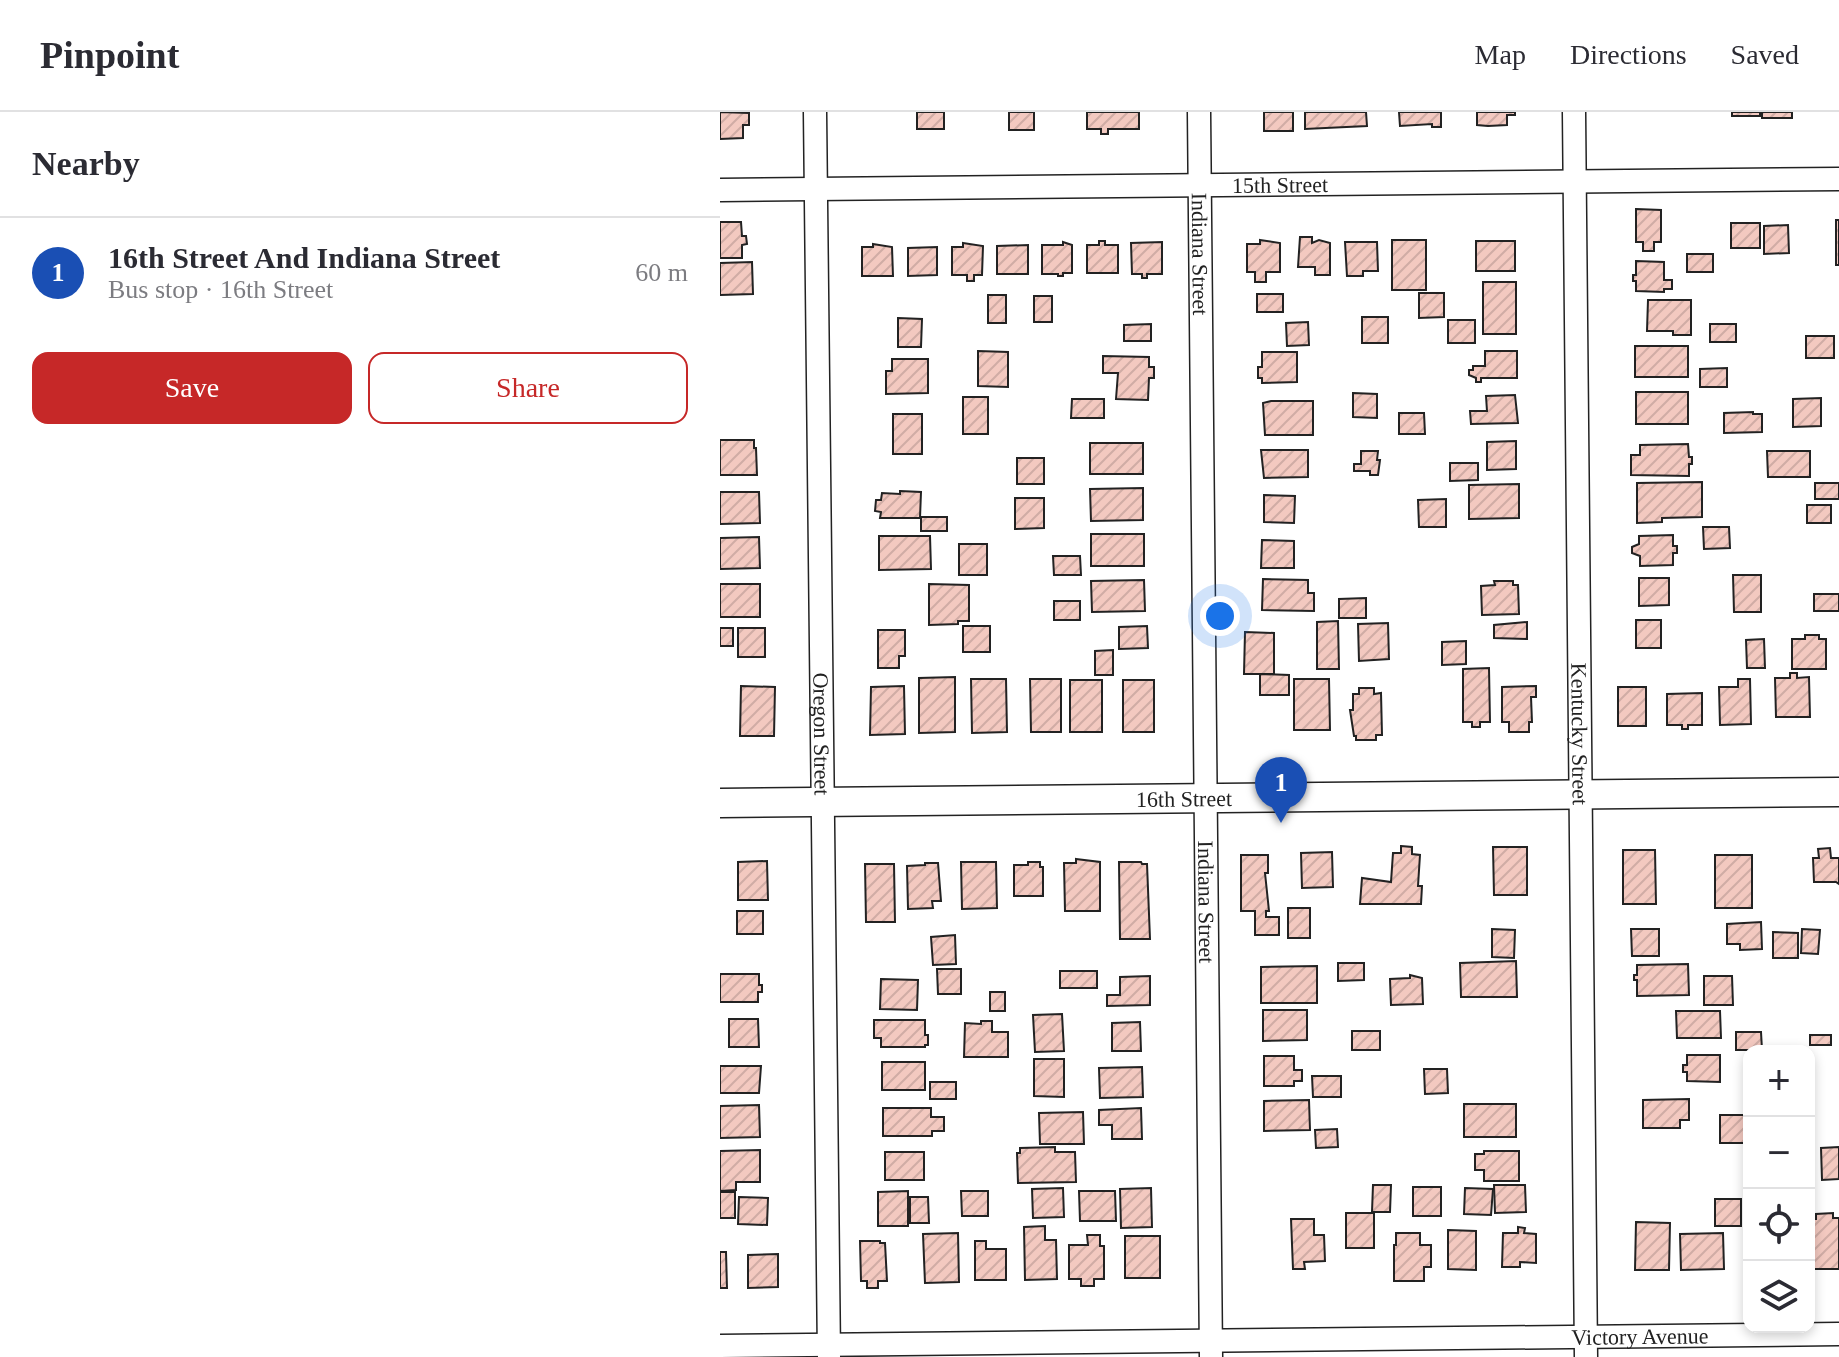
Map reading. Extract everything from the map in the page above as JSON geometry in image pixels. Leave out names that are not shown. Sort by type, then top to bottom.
[{"type":"street","name":"Oregon Street","points":[[815,112],[829,1351]]},
{"type":"street","name":"Indiana Street","points":[[1199,112],[1211,1349]]},
{"type":"street","name":"Kentucky Street","points":[[1574,112],[1586,1347]]},
{"type":"street","name":"15th Street","points":[[720,190],[1839,179]]},
{"type":"street","name":"16th Street","points":[[720,803],[1839,792]]},
{"type":"street","name":"Victory Avenue","points":[[720,1346],[829,1351],[1586,1347],[1839,1334]]},
{"type":"building","points":[[720,112],[749,113],[749,125],[743,125],[743,138],[720,139]]},
{"type":"building","points":[[917,112],[944,112],[944,129],[917,129]]},
{"type":"building","points":[[1009,112],[1034,112],[1034,130],[1009,130]]},
{"type":"building","points":[[1087,112],[1139,112],[1139,129],[1108,129],[1108,134],[1101,134],[1101,129],[1087,129]]},
{"type":"building","points":[[1264,112],[1293,112],[1293,131],[1264,131]]},
{"type":"building","points":[[1305,112],[1366,112],[1367,126],[1305,129]]},
{"type":"building","points":[[1399,112],[1441,112],[1441,127],[1432,127],[1432,124],[1400,126]]},
{"type":"building","points":[[1477,112],[1515,112],[1515,115],[1507,115],[1507,125],[1488,126],[1477,125]]},
{"type":"building","points":[[1732,112],[1760,112],[1760,116],[1732,116]]},
{"type":"building","points":[[1762,112],[1792,112],[1792,118],[1762,118]]},
{"type":"building","points":[[1636,209],[1661,210],[1661,242],[1654,242],[1654,251],[1643,251],[1643,242],[1636,242]]},
{"type":"building","points":[[1836,220],[1839,220],[1839,265],[1836,265]]},
{"type":"building","points":[[720,222],[741,222],[742,236],[746,236],[747,244],[742,245],[742,258],[720,258]]},
{"type":"building","points":[[1731,223],[1760,223],[1760,248],[1731,248]]},
{"type":"building","points":[[1788,225],[1789,253],[1764,254],[1764,226]]},
{"type":"building","points":[[1300,237],[1312,237],[1312,243],[1319,240],[1330,243],[1330,275],[1315,275],[1315,267],[1298,267]]},
{"type":"building","points":[[1260,240],[1280,243],[1280,272],[1266,272],[1266,282],[1255,282],[1255,272],[1247,272],[1247,244],[1260,244]]},
{"type":"building","points":[[1392,240],[1426,240],[1426,290],[1392,290]]},
{"type":"building","points":[[1099,241],[1105,241],[1105,245],[1118,245],[1118,273],[1087,273],[1087,245],[1099,245]]},
{"type":"building","points":[[1476,241],[1515,241],[1515,271],[1476,271]]},
{"type":"building","points":[[1063,242],[1072,245],[1072,273],[1063,273],[1063,276],[1042,274],[1042,245],[1063,245]]},
{"type":"building","points":[[1162,242],[1162,274],[1147,274],[1147,278],[1142,278],[1142,274],[1132,274],[1131,243]]},
{"type":"building","points":[[1345,242],[1377,242],[1378,271],[1363,271],[1363,276],[1347,276]]},
{"type":"building","points":[[963,243],[983,246],[982,275],[974,275],[974,281],[967,281],[967,275],[952,275],[952,247],[963,247]]},
{"type":"building","points":[[873,244],[892,247],[893,276],[862,276],[862,247],[873,247]]},
{"type":"building","points":[[1028,245],[1028,274],[997,274],[997,246]]},
{"type":"building","points":[[937,247],[937,275],[908,276],[908,248]]},
{"type":"building","points":[[1687,254],[1713,254],[1713,272],[1687,272]]},
{"type":"building","points":[[1636,261],[1664,262],[1664,280],[1672,280],[1672,289],[1664,289],[1664,292],[1636,291],[1633,275],[1636,275]]},
{"type":"building","points":[[752,262],[753,294],[720,295],[720,263]]},
{"type":"building","points":[[1483,282],[1516,282],[1516,334],[1483,334]]},
{"type":"building","points":[[1419,293],[1444,293],[1444,317],[1419,318]]},
{"type":"building","points":[[1257,294],[1283,294],[1283,312],[1257,312]]},
{"type":"building","points":[[988,295],[1006,295],[1006,323],[988,323]]},
{"type":"building","points":[[1034,296],[1052,296],[1052,322],[1034,322]]},
{"type":"building","points":[[1648,300],[1691,300],[1691,335],[1647,331]]},
{"type":"building","points":[[1362,317],[1388,317],[1388,343],[1362,343]]},
{"type":"building","points":[[898,318],[922,319],[921,347],[898,347]]},
{"type":"building","points":[[1448,320],[1475,320],[1475,343],[1448,343]]},
{"type":"building","points":[[1308,322],[1309,345],[1287,346],[1286,323]]},
{"type":"building","points":[[1151,324],[1151,341],[1124,341],[1124,325]]},
{"type":"building","points":[[1710,324],[1736,324],[1736,342],[1710,342]]},
{"type":"building","points":[[1806,336],[1834,336],[1834,358],[1806,358]]},
{"type":"building","points":[[1635,346],[1688,346],[1688,377],[1635,377]]},
{"type":"building","points":[[978,351],[1008,352],[1008,387],[978,386]]},
{"type":"building","points":[[1485,351],[1517,351],[1517,378],[1481,378],[1481,382],[1476,382],[1476,378],[1469,375],[1469,370],[1473,370],[1473,366],[1485,366]]},
{"type":"building","points":[[1262,352],[1297,352],[1297,382],[1262,383],[1262,378],[1258,378],[1258,367],[1262,367]]},
{"type":"building","points":[[1103,356],[1149,357],[1149,367],[1154,367],[1154,378],[1149,378],[1148,400],[1116,399],[1118,373],[1103,373]]},
{"type":"building","points":[[892,359],[928,359],[928,393],[886,394],[886,371],[892,371]]},
{"type":"building","points":[[1727,368],[1727,387],[1700,387],[1700,369]]},
{"type":"building","points":[[1636,392],[1688,392],[1688,424],[1636,424]]},
{"type":"building","points":[[1353,393],[1377,394],[1377,418],[1353,417]]},
{"type":"building","points":[[1515,395],[1518,423],[1471,424],[1470,411],[1487,411],[1486,396]]},
{"type":"building","points":[[963,397],[988,397],[988,434],[963,434]]},
{"type":"building","points":[[1821,398],[1821,426],[1793,427],[1793,399]]},
{"type":"building","points":[[1072,399],[1104,399],[1104,418],[1071,418]]},
{"type":"building","points":[[1313,401],[1313,435],[1265,435],[1263,403]]},
{"type":"building","points":[[1399,413],[1424,413],[1425,434],[1399,434]]},
{"type":"building","points":[[1724,413],[1762,414],[1762,432],[1724,433]]},
{"type":"building","points":[[893,414],[922,414],[922,454],[893,454]]},
{"type":"building","points":[[720,440],[754,440],[757,475],[720,475]]},
{"type":"building","points":[[1516,441],[1516,469],[1487,470],[1487,442]]},
{"type":"building","points":[[1090,443],[1143,443],[1143,474],[1090,474]]},
{"type":"building","points":[[1688,444],[1689,457],[1692,457],[1689,476],[1631,475],[1631,455],[1640,455],[1640,445]]},
{"type":"building","points":[[1261,450],[1308,450],[1308,477],[1264,478]]},
{"type":"building","points":[[1361,451],[1378,451],[1378,475],[1370,475],[1370,471],[1354,471],[1354,464],[1361,464]]},
{"type":"building","points":[[1767,451],[1810,451],[1810,477],[1768,477]]},
{"type":"building","points":[[1017,458],[1044,458],[1044,484],[1017,484]]},
{"type":"building","points":[[1450,463],[1478,463],[1478,480],[1450,481]]},
{"type":"building","points":[[1702,482],[1702,517],[1662,518],[1662,522],[1637,523],[1637,483]]},
{"type":"building","points":[[1815,483],[1839,483],[1839,499],[1815,499]]},
{"type":"building","points":[[1519,484],[1519,518],[1469,519],[1469,485]]},
{"type":"building","points":[[1143,488],[1143,520],[1091,521],[1090,489]]},
{"type":"building","points":[[900,491],[921,492],[920,518],[880,518],[881,512],[875,511],[876,500],[881,500],[882,493],[900,494]]},
{"type":"building","points":[[720,492],[759,492],[760,523],[720,524]]},
{"type":"building","points":[[1264,495],[1295,496],[1294,523],[1264,522]]},
{"type":"building","points":[[1015,498],[1044,498],[1044,528],[1015,529]]},
{"type":"building","points":[[1446,499],[1446,527],[1419,527],[1418,500]]},
{"type":"building","points":[[1807,505],[1831,505],[1831,523],[1807,523]]},
{"type":"building","points":[[921,517],[947,517],[947,531],[921,531]]},
{"type":"building","points":[[1703,527],[1729,527],[1730,548],[1704,549]]},
{"type":"building","points":[[1091,534],[1144,534],[1144,566],[1091,566]]},
{"type":"building","points":[[1673,535],[1677,553],[1673,553],[1673,565],[1640,566],[1640,556],[1632,553],[1632,547],[1639,544],[1639,536]]},
{"type":"building","points":[[879,536],[930,536],[931,569],[879,570]]},
{"type":"building","points":[[759,537],[760,568],[720,569],[720,538]]},
{"type":"building","points":[[1262,540],[1294,541],[1294,568],[1261,568]]},
{"type":"building","points":[[959,544],[987,544],[987,575],[959,575]]},
{"type":"building","points":[[1053,556],[1080,556],[1081,575],[1054,575]]},
{"type":"building","points":[[1733,575],[1761,575],[1761,612],[1734,612]]},
{"type":"building","points":[[1639,578],[1669,578],[1669,605],[1639,606]]},
{"type":"building","points":[[1263,579],[1308,580],[1308,593],[1314,593],[1314,611],[1262,610]]},
{"type":"building","points":[[1144,580],[1145,611],[1092,612],[1091,581]]},
{"type":"building","points":[[1494,581],[1513,581],[1513,585],[1518,585],[1519,614],[1482,615],[1481,586],[1495,585]]},
{"type":"building","points":[[720,584],[760,584],[760,617],[720,617]]},
{"type":"building","points":[[929,584],[969,585],[969,621],[929,625]]},
{"type":"building","points":[[1814,594],[1839,594],[1839,611],[1814,611]]},
{"type":"building","points":[[1366,598],[1366,618],[1339,618],[1339,599]]},
{"type":"building","points":[[1054,601],[1080,601],[1080,620],[1054,620]]},
{"type":"building","points":[[1636,620],[1661,620],[1661,648],[1636,648]]},
{"type":"building","points":[[1338,621],[1339,669],[1317,669],[1317,622]]},
{"type":"building","points":[[1527,622],[1527,639],[1494,638],[1494,625]]},
{"type":"building","points":[[1388,623],[1389,659],[1359,661],[1358,624]]},
{"type":"building","points":[[963,626],[990,626],[990,652],[963,652]]},
{"type":"building","points":[[1147,626],[1148,648],[1119,649],[1119,627]]},
{"type":"building","points":[[720,628],[733,628],[733,646],[720,646]]},
{"type":"building","points":[[738,628],[765,628],[765,657],[738,657]]},
{"type":"building","points":[[878,630],[905,630],[905,656],[899,656],[899,668],[878,668]]},
{"type":"building","points":[[1245,632],[1274,633],[1274,674],[1244,674]]},
{"type":"building","points":[[1805,635],[1819,635],[1819,639],[1826,639],[1826,669],[1792,669],[1792,639],[1805,639]]},
{"type":"building","points":[[1764,639],[1765,668],[1747,668],[1746,640]]},
{"type":"building","points":[[1466,641],[1466,664],[1442,665],[1442,642]]},
{"type":"building","points":[[1113,650],[1113,675],[1095,675],[1095,651]]},
{"type":"building","points":[[1489,668],[1490,722],[1480,722],[1480,727],[1472,727],[1472,722],[1463,722],[1463,669]]},
{"type":"building","points":[[1790,673],[1797,673],[1797,678],[1809,677],[1810,717],[1776,717],[1775,678],[1790,678]]},
{"type":"building","points":[[1260,674],[1289,675],[1289,695],[1260,695]]},
{"type":"building","points":[[955,677],[955,732],[919,733],[919,678]]},
{"type":"building","points":[[971,679],[1006,679],[1007,732],[972,733]]},
{"type":"building","points":[[1030,679],[1061,679],[1061,732],[1031,732]]},
{"type":"building","points":[[1294,679],[1329,679],[1330,730],[1294,730]]},
{"type":"building","points":[[1738,679],[1750,679],[1751,724],[1720,725],[1719,687],[1738,687]]},
{"type":"building","points":[[1070,680],[1102,680],[1102,732],[1070,732]]},
{"type":"building","points":[[1123,680],[1154,680],[1154,732],[1123,732]]},
{"type":"building","points":[[741,686],[775,687],[774,736],[740,736]]},
{"type":"building","points":[[904,686],[905,734],[870,735],[871,687]]},
{"type":"building","points":[[1536,686],[1536,697],[1531,697],[1532,722],[1529,722],[1529,732],[1509,732],[1509,722],[1502,722],[1502,687]]},
{"type":"building","points":[[1618,687],[1646,687],[1646,726],[1618,726]]},
{"type":"building","points":[[1359,688],[1374,688],[1374,694],[1381,693],[1382,735],[1376,735],[1376,740],[1356,740],[1354,736],[1350,710],[1353,710],[1353,694],[1359,694]]},
{"type":"building","points":[[1702,693],[1702,725],[1688,725],[1688,729],[1682,729],[1682,725],[1667,725],[1667,694]]},
{"type":"building","points":[[1401,846],[1412,847],[1412,854],[1420,855],[1418,886],[1422,886],[1421,904],[1360,904],[1362,878],[1391,882],[1393,853],[1401,853]]},
{"type":"building","points":[[1493,847],[1527,847],[1527,895],[1494,895]]},
{"type":"building","points":[[1830,848],[1831,858],[1839,858],[1839,884],[1814,882],[1813,858],[1819,858],[1818,849]]},
{"type":"building","points":[[1623,850],[1655,850],[1656,904],[1623,904]]},
{"type":"building","points":[[1332,852],[1333,887],[1302,888],[1301,853]]},
{"type":"building","points":[[1241,855],[1268,855],[1268,873],[1265,873],[1269,911],[1266,911],[1266,917],[1279,917],[1279,935],[1255,935],[1255,911],[1241,911]]},
{"type":"building","points":[[1715,855],[1752,855],[1752,908],[1715,908]]},
{"type":"building","points":[[1076,859],[1100,862],[1100,911],[1065,911],[1064,863],[1076,863]]},
{"type":"building","points":[[767,861],[768,900],[738,900],[738,862]]},
{"type":"building","points":[[961,862],[996,862],[997,908],[962,909]]},
{"type":"building","points":[[1028,862],[1040,862],[1040,867],[1043,867],[1043,896],[1014,896],[1014,865],[1028,865]]},
{"type":"building","points":[[1119,862],[1147,864],[1150,939],[1120,939]]},
{"type":"building","points":[[938,863],[941,901],[932,901],[933,908],[908,909],[907,866]]},
{"type":"building","points":[[865,864],[894,864],[895,922],[866,922]]},
{"type":"building","points":[[1288,908],[1310,908],[1310,938],[1288,938]]},
{"type":"building","points":[[737,911],[763,911],[763,934],[737,934]]},
{"type":"building","points":[[1761,922],[1762,949],[1740,950],[1740,944],[1727,944],[1727,924]]},
{"type":"building","points":[[1492,929],[1515,930],[1514,958],[1492,957]]},
{"type":"building","points":[[1631,929],[1659,929],[1659,956],[1632,956]]},
{"type":"building","points":[[1802,929],[1820,930],[1818,954],[1801,953]]},
{"type":"building","points":[[1773,932],[1798,933],[1798,958],[1773,958]]},
{"type":"building","points":[[955,935],[956,964],[933,965],[931,937]]},
{"type":"building","points":[[1516,961],[1517,997],[1461,997],[1460,963]]},
{"type":"building","points":[[1338,963],[1364,963],[1364,980],[1338,981]]},
{"type":"building","points":[[1688,964],[1689,995],[1637,996],[1634,975],[1637,975],[1637,965]]},
{"type":"building","points":[[1317,966],[1317,1003],[1261,1003],[1261,967]]},
{"type":"building","points":[[937,969],[961,969],[961,994],[938,994]]},
{"type":"building","points":[[1060,971],[1097,971],[1097,988],[1060,988]]},
{"type":"building","points":[[720,974],[759,974],[762,992],[758,992],[758,1002],[720,1002]]},
{"type":"building","points":[[1410,975],[1422,978],[1423,1004],[1391,1005],[1390,979],[1410,978]]},
{"type":"building","points":[[1150,976],[1150,1005],[1107,1006],[1107,995],[1120,995],[1120,977]]},
{"type":"building","points":[[1704,976],[1732,976],[1733,1005],[1704,1005]]},
{"type":"building","points":[[881,979],[918,980],[917,1010],[880,1009]]},
{"type":"building","points":[[990,992],[1005,992],[1005,1011],[990,1011]]},
{"type":"building","points":[[1263,1010],[1307,1010],[1307,1040],[1263,1041]]},
{"type":"building","points":[[1676,1011],[1720,1011],[1721,1038],[1677,1038]]},
{"type":"building","points":[[1062,1014],[1064,1051],[1035,1052],[1033,1015]]},
{"type":"building","points":[[729,1019],[758,1019],[759,1047],[729,1047]]},
{"type":"building","points":[[874,1020],[925,1020],[928,1045],[881,1047],[881,1038],[874,1038]]},
{"type":"building","points":[[981,1021],[992,1021],[992,1032],[1008,1032],[1008,1057],[964,1057],[965,1023],[981,1024]]},
{"type":"building","points":[[1140,1022],[1141,1051],[1112,1051],[1112,1023]]},
{"type":"building","points":[[1352,1031],[1380,1031],[1380,1050],[1352,1050]]},
{"type":"building","points":[[1736,1032],[1761,1032],[1762,1045],[1743,1045],[1743,1050],[1736,1050]]},
{"type":"building","points":[[1810,1035],[1831,1035],[1831,1045],[1810,1045]]},
{"type":"building","points":[[1687,1055],[1720,1055],[1720,1082],[1687,1081],[1683,1065],[1687,1065]]},
{"type":"building","points":[[1264,1056],[1294,1056],[1294,1070],[1302,1070],[1302,1081],[1294,1081],[1294,1086],[1264,1086]]},
{"type":"building","points":[[1034,1059],[1064,1059],[1064,1097],[1034,1096]]},
{"type":"building","points":[[882,1062],[925,1062],[925,1090],[882,1090]]},
{"type":"building","points":[[720,1066],[761,1066],[759,1093],[720,1093]]},
{"type":"building","points":[[1142,1067],[1143,1097],[1100,1098],[1099,1068]]},
{"type":"building","points":[[1424,1069],[1447,1069],[1448,1093],[1425,1094]]},
{"type":"building","points":[[1312,1076],[1341,1076],[1341,1097],[1313,1097]]},
{"type":"building","points":[[930,1082],[956,1082],[956,1099],[930,1099]]},
{"type":"building","points":[[1689,1099],[1689,1120],[1680,1120],[1680,1128],[1643,1128],[1643,1100]]},
{"type":"building","points":[[1309,1100],[1310,1130],[1264,1131],[1264,1101]]},
{"type":"building","points":[[1464,1104],[1516,1104],[1516,1137],[1464,1137]]},
{"type":"building","points":[[759,1105],[760,1137],[720,1138],[720,1106]]},
{"type":"building","points":[[883,1108],[931,1108],[931,1117],[944,1117],[944,1131],[932,1131],[932,1136],[883,1136]]},
{"type":"building","points":[[1141,1108],[1142,1139],[1112,1139],[1112,1125],[1099,1125],[1099,1110]]},
{"type":"building","points":[[1083,1112],[1084,1144],[1040,1144],[1039,1113]]},
{"type":"building","points":[[1720,1115],[1743,1115],[1743,1143],[1720,1143]]},
{"type":"building","points":[[1337,1129],[1338,1147],[1316,1148],[1315,1130]]},
{"type":"building","points":[[1055,1147],[1055,1152],[1075,1152],[1076,1182],[1018,1183],[1017,1153],[1020,1153],[1020,1148]]},
{"type":"building","points":[[1839,1147],[1839,1179],[1822,1180],[1821,1148]]},
{"type":"building","points":[[760,1150],[760,1182],[736,1182],[736,1190],[720,1191],[720,1151]]},
{"type":"building","points":[[1484,1151],[1519,1151],[1519,1181],[1484,1181],[1484,1170],[1475,1170],[1475,1154],[1484,1154]]},
{"type":"building","points":[[885,1152],[924,1152],[924,1180],[885,1180]]},
{"type":"building","points":[[1373,1185],[1391,1185],[1390,1212],[1372,1212]]},
{"type":"building","points":[[1494,1185],[1525,1185],[1526,1212],[1495,1213]]},
{"type":"building","points":[[1413,1187],[1441,1187],[1441,1216],[1413,1216]]},
{"type":"building","points":[[1063,1188],[1064,1217],[1033,1218],[1032,1189]]},
{"type":"building","points":[[1151,1188],[1152,1227],[1121,1228],[1120,1189]]},
{"type":"building","points":[[1465,1188],[1493,1189],[1491,1215],[1464,1214]]},
{"type":"building","points":[[908,1191],[908,1226],[878,1226],[878,1192]]},
{"type":"building","points":[[961,1191],[988,1191],[988,1216],[962,1216]]},
{"type":"building","points":[[1079,1191],[1115,1191],[1116,1221],[1080,1221]]},
{"type":"building","points":[[720,1192],[735,1192],[735,1218],[720,1218]]},
{"type":"building","points":[[739,1197],[768,1198],[767,1225],[738,1224]]},
{"type":"building","points":[[910,1197],[928,1197],[929,1223],[910,1223]]},
{"type":"building","points":[[1715,1199],[1741,1199],[1741,1226],[1715,1226]]},
{"type":"building","points":[[1346,1213],[1374,1213],[1374,1248],[1346,1248]]},
{"type":"building","points":[[1833,1213],[1833,1218],[1839,1218],[1839,1269],[1815,1269],[1816,1214]]},
{"type":"building","points":[[1291,1219],[1314,1219],[1314,1235],[1324,1235],[1325,1261],[1304,1262],[1305,1269],[1293,1269]]},
{"type":"building","points":[[1636,1222],[1670,1223],[1669,1270],[1635,1270]]},
{"type":"building","points":[[1045,1226],[1045,1240],[1056,1240],[1057,1279],[1025,1280],[1024,1227]]},
{"type":"building","points":[[1518,1227],[1525,1228],[1524,1233],[1536,1234],[1536,1263],[1520,1262],[1520,1267],[1502,1267],[1503,1233],[1518,1233]]},
{"type":"building","points":[[1448,1230],[1476,1231],[1476,1270],[1448,1269]]},
{"type":"building","points":[[958,1233],[959,1282],[925,1283],[923,1234]]},
{"type":"building","points":[[1396,1233],[1420,1233],[1420,1245],[1431,1245],[1431,1267],[1424,1267],[1424,1281],[1394,1281]]},
{"type":"building","points":[[1723,1233],[1724,1269],[1681,1270],[1680,1234]]},
{"type":"building","points":[[1087,1235],[1100,1235],[1100,1246],[1104,1246],[1104,1279],[1094,1279],[1094,1286],[1081,1286],[1081,1279],[1069,1279],[1069,1245],[1088,1245]]},
{"type":"building","points":[[1125,1236],[1160,1236],[1160,1278],[1125,1278]]},
{"type":"building","points":[[860,1241],[885,1243],[887,1281],[878,1281],[878,1288],[867,1288],[867,1281],[861,1281]]},
{"type":"building","points":[[975,1241],[986,1241],[986,1249],[1006,1249],[1006,1280],[975,1280]]},
{"type":"building","points":[[720,1252],[726,1252],[727,1288],[720,1288]]},
{"type":"building","points":[[778,1254],[778,1287],[748,1288],[748,1255]]},
{"type":"place","name":"16th Street And Indiana Street","points":[[1281,823]]}]
